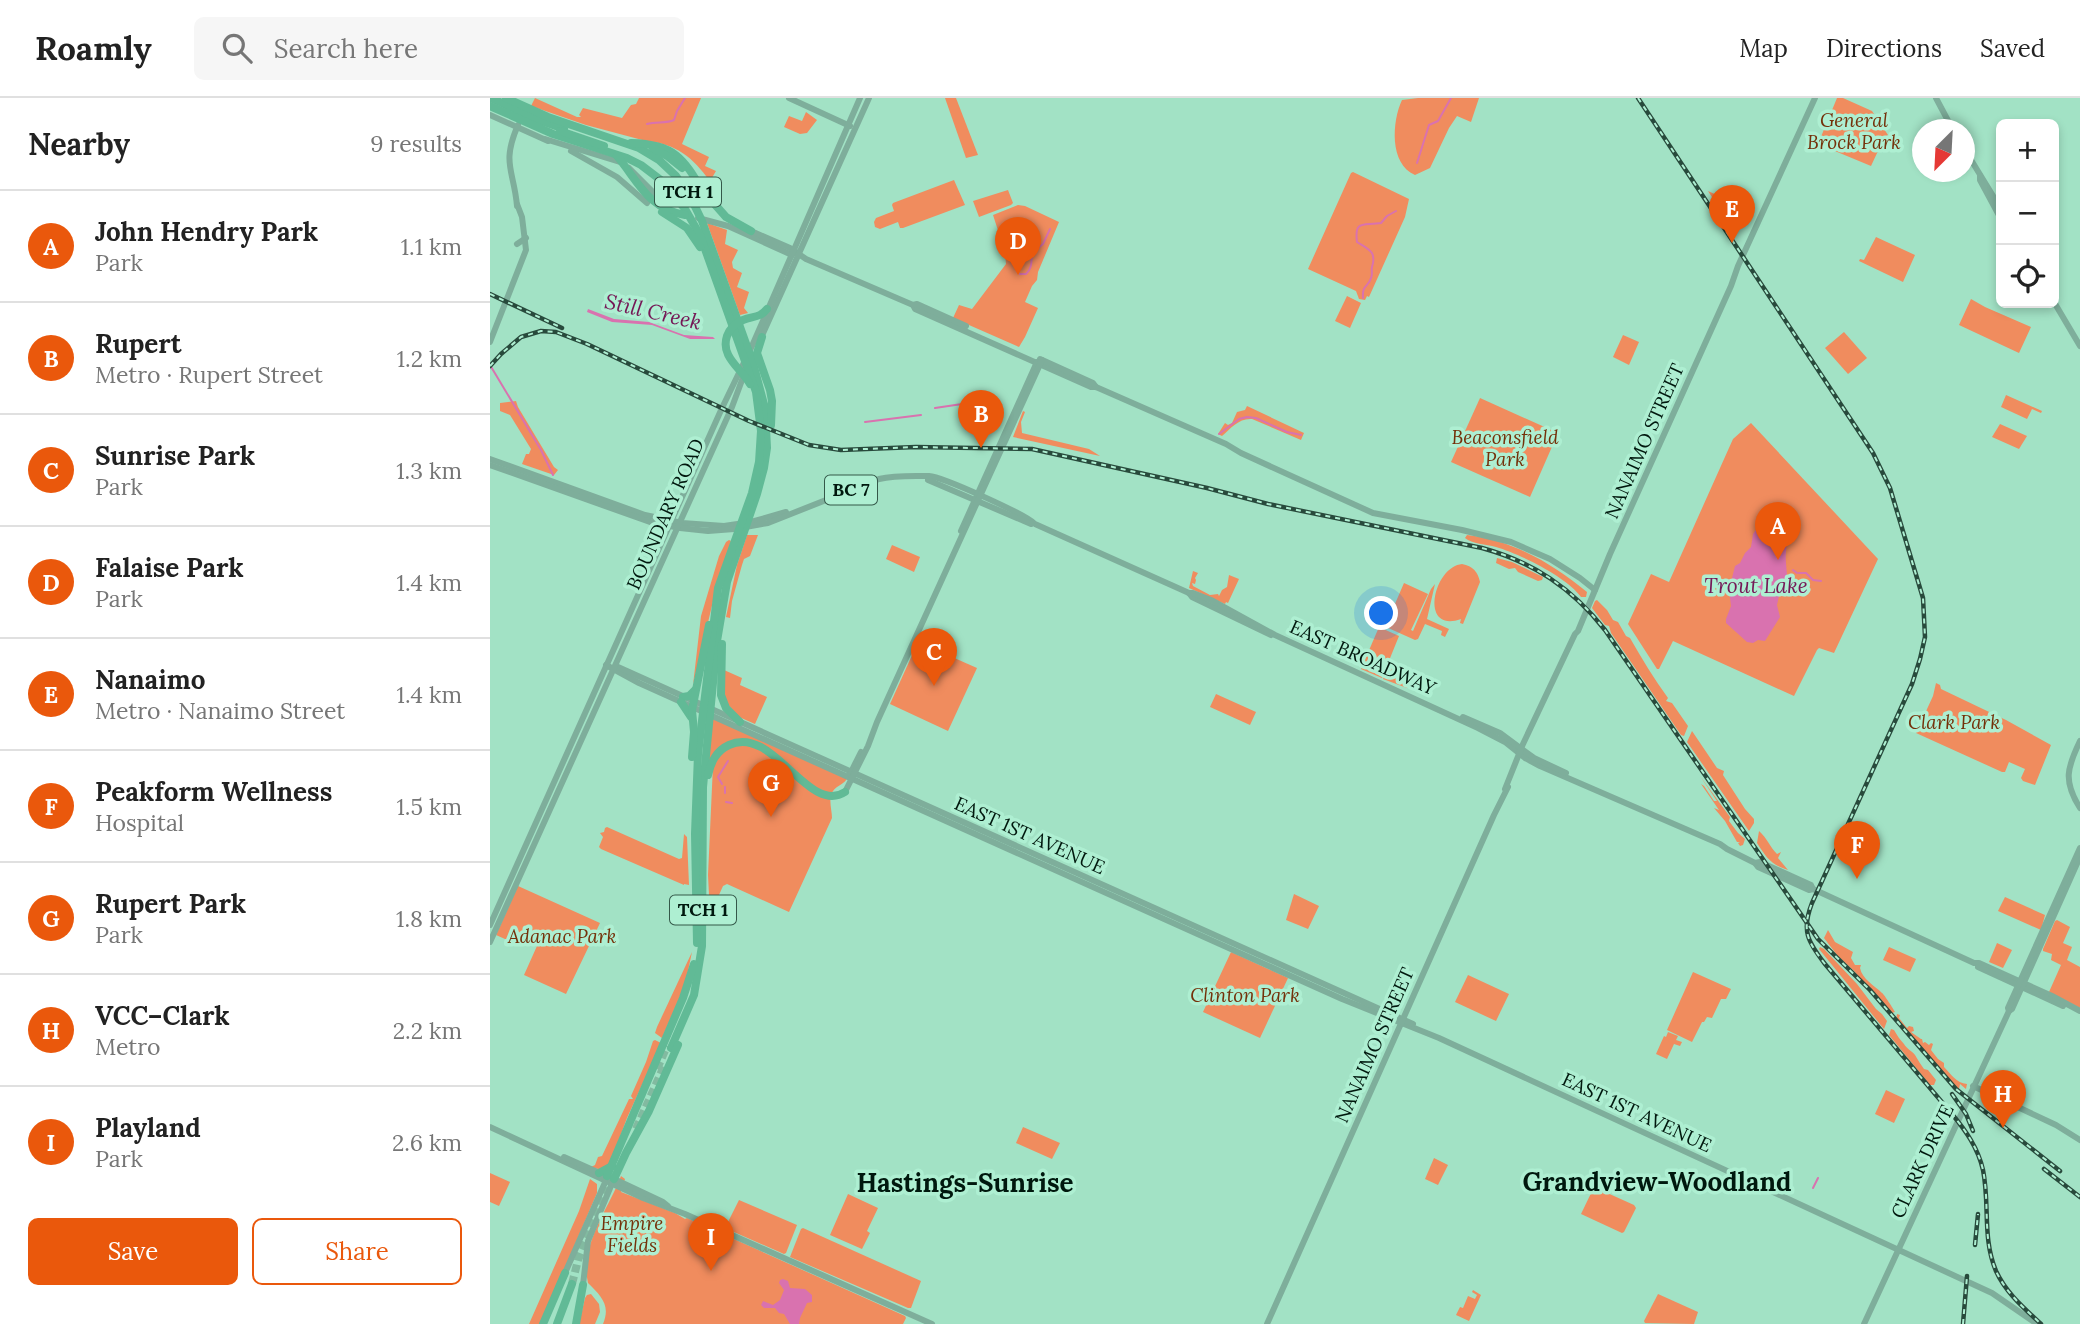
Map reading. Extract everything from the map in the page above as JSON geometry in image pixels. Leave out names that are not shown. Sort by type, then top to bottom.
[{"type":"highway","name":"TCH 1","points":[[506,98],[548,117],[639,148],[659,160],[676,176],[697,208],[745,349],[747,372],[766,417]]},
{"type":"highway","points":[[490,99],[538,122],[596,140],[654,144],[665,148],[679,158],[704,193]]},
{"type":"highway","name":"TCH 1","points":[[490,106],[568,139],[628,158],[652,173],[671,190],[692,220],[734,316]]},
{"type":"highway","points":[[529,124],[565,142],[616,160]]},
{"type":"highway","points":[[576,127],[591,128],[651,147],[679,165],[726,217],[751,231]]},
{"type":"highway","points":[[596,140],[617,156],[650,198],[680,213]]},
{"type":"highway","points":[[647,203],[690,230],[714,271]]},
{"type":"highway","points":[[747,372],[730,359],[726,339],[730,330],[741,321],[761,315],[767,309]]},
{"type":"highway","points":[[762,337],[757,354],[770,390],[766,417]]},
{"type":"highway","name":"TCH 1","points":[[706,720],[698,754],[695,834],[697,936],[694,964],[685,1004],[669,1047],[694,995],[702,946],[702,823],[706,720],[721,589],[761,481],[767,448],[762,391],[747,372]]},
{"type":"highway","name":"TCH 1","points":[[747,515],[766,434]]},
{"type":"highway","points":[[695,834],[691,805],[693,704],[721,589]]},
{"type":"highway","points":[[706,720],[720,713],[721,589]]},
{"type":"highway","points":[[692,719],[682,699],[695,690]]},
{"type":"highway","points":[[721,695],[726,708],[740,722]]},
{"type":"highway","points":[[702,823],[711,762],[720,751],[738,742],[752,743],[763,748],[820,793],[834,797],[845,792]]},
{"type":"highway","points":[[608,1177],[694,964]]},
{"type":"highway","points":[[608,1177],[626,1153],[649,1111],[693,1006],[694,995]]},
{"type":"highway","points":[[608,1177],[622,1186]]},
{"type":"highway","points":[[542,1324],[565,1273]]},
{"type":"highway","points":[[576,1324],[582,1296],[577,1284]]},
{"type":"highway","points":[[557,1324],[566,1300],[577,1284]]},
{"type":"highway","points":[[557,1324],[577,1284]]},
{"type":"highway","points":[[582,1296],[593,1292]]},
{"type":"main road","points":[[789,98],[851,128]]},
{"type":"main road","name":"BOUNDARY ROAD","points":[[674,525],[782,294],[795,254],[842,139],[851,128],[860,98]]},
{"type":"main road","name":"BOUNDARY ROAD","points":[[490,925],[747,372],[776,287],[795,254],[851,128],[869,98]]},
{"type":"main road","name":"NANAIMO STREET","points":[[1267,1324],[1815,98]]},
{"type":"main road","points":[[1934,98],[1947,119]]},
{"type":"main road","points":[[522,222],[518,216],[508,164],[514,134],[529,100]]},
{"type":"main road","points":[[809,108],[851,128]]},
{"type":"main road","points":[[490,114],[608,172],[647,203]]},
{"type":"main road","points":[[838,124],[842,139]]},
{"type":"main road","points":[[545,139],[616,160],[637,175],[660,201],[680,213],[712,220],[795,254],[913,305],[915,309],[1093,383],[1096,387],[1233,447],[1247,456],[1377,512],[1404,520],[1497,538],[1542,556],[1593,593]]},
{"type":"main road","points":[[1975,167],[1996,200]]},
{"type":"main road","points":[[1980,176],[1979,180],[1996,210]]},
{"type":"main road","points":[[490,338],[511,293],[526,250],[522,213],[517,204]]},
{"type":"main road","points":[[751,231],[795,254]]},
{"type":"main road","points":[[517,244],[526,239]]},
{"type":"main road","points":[[776,287],[782,294]]},
{"type":"main road","points":[[2058,308],[2080,346]]},
{"type":"main road","points":[[845,792],[1039,361]]},
{"type":"main road","points":[[738,392],[747,372]]},
{"type":"main road","name":"BC 7","points":[[490,459],[674,525]]},
{"type":"main road","name":"BC 7","points":[[490,465],[634,517],[674,525]]},
{"type":"main road","name":"EAST BROADWAY","points":[[674,525],[736,524],[798,510],[874,481],[906,476],[924,477],[978,498],[1030,524],[1189,593],[1192,597],[1269,635],[1275,635],[1438,709],[1445,709],[1500,733],[1522,752],[1578,781],[1809,890],[1813,889],[1979,963],[2080,1011]]},
{"type":"main road","points":[[1377,512],[1439,523],[1443,526]]},
{"type":"main road","points":[[1404,520],[1415,525],[1418,530]]},
{"type":"main road","name":"BOUNDARY ROAD","points":[[490,942],[610,665]]},
{"type":"main road","name":"EAST 1ST AVENUE","points":[[610,665],[639,683],[740,722],[852,776],[1342,999],[1402,1021],[1992,1293],[2034,1324]]},
{"type":"main road","name":"EAST 1ST AVENUE","points":[[693,704],[706,720],[852,776]]},
{"type":"main road","points":[[2080,741],[2068,775],[2071,793],[2080,808]]},
{"type":"main road","points":[[2080,750],[2072,775],[2074,789],[2080,801]]},
{"type":"main road","name":"CLARK DRIVE","points":[[1864,1324],[1969,1094],[2012,1009],[2062,885],[2080,848]]},
{"type":"main road","name":"CLARK DRIVE","points":[[2021,985],[2080,857]]},
{"type":"main road","name":"EAST BROADWAY","points":[[1758,864],[1789,875],[1811,885],[1813,889]]},
{"type":"main road","points":[[1973,1086],[2065,1129],[2080,1140]]},
{"type":"main road","points":[[490,1126],[932,1324]]},
{"type":"main road","points":[[565,1273],[608,1177]]},
{"type":"main road","points":[[601,1191],[608,1177]]},
{"type":"main road","points":[[588,1241],[606,1198],[608,1177]]},
{"type":"main road","points":[[577,1284],[590,1226],[608,1177]]},
{"type":"main road","points":[[606,1198],[622,1186]]},
{"type":"green space","points":[[535,98],[577,117],[581,117],[579,115],[583,108],[622,118],[639,98],[701,98],[682,144],[709,157],[705,166],[716,171],[710,181],[683,153],[667,145],[586,125],[531,106]]},
{"type":"green space","points":[[945,98],[956,98],[978,155],[966,158]]},
{"type":"green space","points":[[1479,98],[1471,122],[1457,116],[1430,168],[1415,175],[1401,162],[1395,130],[1402,100]]},
{"type":"green space","name":"General Brock Park","points":[[1837,98],[1872,111],[1888,135],[1885,136],[1871,166],[1818,144]]},
{"type":"green space","points":[[806,112],[817,120],[807,133],[800,134],[784,127],[789,116],[802,121]]},
{"type":"green space","points":[[1353,172],[1409,199],[1405,217],[1369,297],[1365,300],[1359,299],[1356,291],[1308,269]]},
{"type":"green space","points":[[954,180],[965,205],[903,228],[900,228],[898,222],[880,229],[875,227],[876,218],[894,211],[893,203]]},
{"type":"green space","points":[[1008,190],[1013,203],[1011,205],[979,217],[973,201]]},
{"type":"green space","points":[[1708,191],[1737,204],[1734,211],[1740,214],[1735,228],[1726,219]]},
{"type":"green space","points":[[1018,205],[1059,222],[1037,280],[1025,302],[1038,308],[1019,347],[953,318],[959,305],[972,309],[1006,264],[1005,252],[993,215]]},
{"type":"green space","points":[[707,223],[727,230],[725,244],[738,250],[732,262],[733,268],[742,273],[737,287],[749,292],[744,308],[748,313],[740,315]]},
{"type":"green space","points":[[1876,237],[1915,255],[1903,282],[1859,261],[1864,260]]},
{"type":"green space","points":[[1347,296],[1361,303],[1350,328],[1335,321]]},
{"type":"green space","points":[[1971,299],[2031,327],[2019,353],[1959,325]]},
{"type":"green space","points":[[1844,332],[1867,358],[1848,374],[1825,348]]},
{"type":"green space","points":[[1623,335],[1639,342],[1629,365],[1613,357]]},
{"type":"green space","points":[[2006,395],[2042,411],[2041,413],[2032,409],[2027,419],[2001,407]]},
{"type":"green space","name":"Beaconsfield Park","points":[[1480,398],[1558,433],[1530,497],[1451,462]]},
{"type":"green space","points":[[516,401],[558,470],[554,475],[522,464],[531,449],[510,415],[500,411],[500,403]]},
{"type":"green space","points":[[1247,406],[1304,433],[1301,440],[1252,419],[1239,422],[1222,436],[1218,434],[1225,423],[1232,423],[1237,412],[1245,410]]},
{"type":"green space","points":[[1023,411],[1022,433],[1089,449],[1100,456],[1013,437]]},
{"type":"green space","points":[[1751,423],[1878,559],[1834,653],[1819,648],[1817,650],[1794,696],[1673,641],[1657,669],[1628,624],[1651,574],[1669,582],[1733,439]]},
{"type":"green space","points":[[2000,424],[2027,436],[2019,449],[1992,437]]},
{"type":"green space","points":[[747,535],[758,535],[750,556],[744,559],[730,618],[726,617],[737,565]]},
{"type":"green space","points":[[1467,535],[1500,542],[1532,555],[1587,592],[1586,597],[1581,597],[1565,582],[1542,567],[1506,550],[1471,542],[1465,538]]},
{"type":"green space","points":[[729,540],[731,541],[716,589],[693,685],[701,616],[719,556]]},
{"type":"green space","points":[[892,545],[920,557],[914,572],[886,559]]},
{"type":"green space","points":[[1497,558],[1543,577],[1542,580],[1538,581],[1515,568],[1509,569],[1496,563]]},
{"type":"green space","points":[[1462,564],[1474,570],[1480,582],[1463,624],[1460,623],[1461,619],[1448,621],[1439,617],[1435,609],[1438,587],[1444,576],[1452,568]]},
{"type":"green space","points":[[1193,571],[1198,573],[1193,586],[1210,595],[1219,596],[1227,587],[1229,575],[1239,579],[1228,603],[1189,588]]},
{"type":"green space","points":[[1404,583],[1428,594],[1411,630],[1413,631],[1435,584],[1427,619],[1449,629],[1445,637],[1441,635],[1442,631],[1425,624],[1415,640],[1386,627],[1389,623],[1394,623],[1388,620]]},
{"type":"green space","points":[[1597,600],[1630,638],[1668,698],[1666,701],[1672,703],[1688,726],[1684,736],[1611,633],[1609,626],[1605,625],[1592,608]]},
{"type":"green space","points":[[1379,627],[1399,636],[1382,678],[1361,669]]},
{"type":"green space","points":[[918,642],[977,668],[948,731],[890,704]]},
{"type":"green space","points":[[1390,663],[1392,668],[1404,673],[1407,688],[1383,679]]},
{"type":"green space","points":[[724,670],[742,678],[740,685],[767,697],[755,724],[739,717],[724,700]]},
{"type":"green space","name":"Clark Park","points":[[1936,683],[1941,689],[2051,745],[2035,785],[2021,778],[2025,769],[2009,762],[2005,772],[2002,772],[1916,733]]},
{"type":"green space","points":[[1216,694],[1256,712],[1250,725],[1210,707]]},
{"type":"green space","points":[[713,718],[847,779],[832,794],[832,818],[789,912],[727,884],[723,886],[710,915],[708,875],[713,765],[708,767]]},
{"type":"green space","points":[[1692,731],[1717,768],[1724,771],[1723,775],[1754,819],[1749,831],[1687,742]]},
{"type":"green space","points":[[1700,776],[1730,817],[1729,821],[1745,839],[1743,845],[1740,846],[1740,842],[1737,842],[1714,808],[1719,810],[1701,784],[1714,801],[1717,801]]},
{"type":"green space","points":[[607,827],[679,859],[682,858],[684,834],[687,837],[689,885],[601,849],[599,847],[603,837],[600,833]]},
{"type":"green space","points":[[1759,831],[1777,854],[1781,852],[1778,858],[1788,870],[1773,863],[1764,853],[1757,843]]},
{"type":"green space","name":"Adanac Park","points":[[518,886],[600,923],[566,994],[524,975],[537,946],[522,939],[520,943],[514,940],[512,942],[496,935]]},
{"type":"green space","points":[[1294,894],[1319,906],[1308,929],[1286,920]]},
{"type":"green space","points":[[2005,897],[2045,915],[2041,930],[1998,911]]},
{"type":"green space","points":[[2057,920],[2070,927],[2063,943],[2072,947],[2067,960],[2080,967],[2080,1008],[2049,992],[2061,965],[2051,960],[2052,954],[2043,949]]},
{"type":"green space","points":[[1828,930],[1835,942],[1853,952],[1851,958],[1855,965],[1861,965],[1863,976],[1883,994],[1895,1012],[1888,1011],[1837,955],[1824,938]]},
{"type":"green space","points":[[1997,943],[2012,950],[2003,968],[1989,962]]},
{"type":"green space","points":[[1820,947],[1882,1014],[1887,1021],[1884,1029],[1819,949]]},
{"type":"green space","points":[[1889,947],[1916,959],[1910,972],[1883,960]]},
{"type":"green space","points":[[692,952],[685,985],[662,1038],[655,1033],[657,1027]]},
{"type":"green space","name":"Clinton Park","points":[[1231,952],[1288,978],[1260,1038],[1203,1012]]},
{"type":"green space","points":[[1693,972],[1731,989],[1726,999],[1721,999],[1712,1018],[1707,1017],[1702,1022],[1692,1042],[1667,1030]]},
{"type":"green space","points":[[1468,975],[1509,994],[1496,1021],[1455,1002]]},
{"type":"green space","points":[[1897,1014],[1907,1028],[1913,1027],[1914,1031],[1911,1032],[1922,1039],[1923,1043],[1933,1044],[1931,1050],[1954,1078],[1967,1084],[1966,1089],[1960,1084],[1957,1090],[1896,1020]]},
{"type":"green space","points":[[1891,1029],[1936,1080],[1934,1085],[1930,1085],[1889,1035]]},
{"type":"green space","points":[[1668,1032],[1678,1036],[1676,1040],[1682,1042],[1680,1046],[1674,1044],[1667,1059],[1656,1054]]},
{"type":"green space","points":[[655,1040],[661,1043],[627,1118],[609,1166],[602,1170],[591,1167],[595,1165],[598,1157],[602,1156],[629,1099],[633,1099],[631,1096]]},
{"type":"green space","points":[[1886,1090],[1905,1099],[1894,1123],[1875,1114]]},
{"type":"green space","points":[[1023,1127],[1060,1143],[1052,1159],[1016,1143]]},
{"type":"green space","points":[[1434,1158],[1448,1165],[1438,1185],[1425,1179]]},
{"type":"green space","points":[[490,1173],[510,1182],[499,1206],[490,1202]]},
{"type":"green space","name":"Empire Fields","points":[[621,1176],[625,1179],[621,1192],[687,1218],[905,1316],[903,1324],[603,1324],[605,1306],[601,1297],[588,1283],[586,1269],[591,1241]]},
{"type":"green space","points":[[590,1179],[597,1184],[597,1193],[541,1324],[529,1324],[579,1211]]},
{"type":"green space","points":[[1594,1187],[1636,1208],[1624,1232],[1581,1214]]},
{"type":"green space","points":[[848,1194],[878,1208],[862,1249],[830,1235]]},
{"type":"green space","points":[[739,1200],[797,1225],[786,1253],[727,1229]]},
{"type":"green space","points":[[803,1228],[921,1281],[911,1308],[790,1257]]},
{"type":"green space","points":[[1473,1290],[1481,1295],[1469,1321],[1456,1315],[1460,1307],[1463,1308],[1468,1296],[1475,1299],[1477,1295]]},
{"type":"green space","points":[[591,1294],[599,1304],[600,1312],[595,1324],[579,1324],[585,1298]]},
{"type":"green space","points":[[1658,1294],[1698,1312],[1694,1324],[1645,1323]]},
{"type":"water","points":[[588,309],[614,319],[649,322],[684,335],[715,339],[690,339],[652,325],[612,322],[587,312]]},
{"type":"water","name":"Trout Lake","points":[[1763,520],[1777,523],[1786,533],[1787,577],[1781,583],[1785,591],[1780,592],[1777,605],[1780,617],[1765,641],[1758,640],[1753,643],[1747,642],[1726,623],[1726,619],[1731,606],[1729,590],[1735,566],[1751,547],[1753,534]]},
{"type":"water","points":[[783,1279],[788,1281],[790,1288],[805,1289],[812,1295],[812,1302],[807,1303],[799,1324],[790,1324],[784,1314],[775,1308],[764,1308],[761,1305],[763,1301],[773,1305],[780,1300],[784,1290],[779,1283]]},
{"type":"waterway","points":[[647,124],[674,120],[685,98]]},
{"type":"waterway","name":"Still Creek","points":[[1417,163],[1429,125],[1438,121],[1451,98]]},
{"type":"waterway","name":"Still Creek","points":[[1363,298],[1363,290],[1372,277],[1373,257],[1370,251],[1357,242],[1357,230],[1362,225],[1381,223],[1396,211]]},
{"type":"waterway","points":[[1020,274],[1028,272],[1032,253],[1043,244],[1050,229]]},
{"type":"waterway","points":[[490,365],[553,475]]},
{"type":"waterway","name":"Still Creek","points":[[935,408],[962,404]]},
{"type":"waterway","name":"Still Creek","points":[[865,422],[921,415]]},
{"type":"waterway","name":"Still Creek","points":[[1219,434],[1239,419],[1247,417],[1301,435]]},
{"type":"waterway","points":[[1793,570],[1797,573]]},
{"type":"waterway","points":[[1799,573],[1806,573],[1813,580],[1821,581]]},
{"type":"waterway","points":[[722,784],[718,777],[728,761]]},
{"type":"waterway","points":[[725,787],[725,793]]},
{"type":"waterway","points":[[726,802],[732,803]]},
{"type":"waterway","points":[[1813,1188],[1818,1178]]},
{"type":"tunnel","points":[[657,1069],[667,1046]]},
{"type":"tunnel","points":[[636,1129],[665,1064]]},
{"type":"tunnel","points":[[572,1284],[578,1260],[606,1187]]},
{"type":"railway","points":[[1638,98],[1873,453],[1890,488],[1923,598],[1925,637],[1912,684],[1812,903],[1807,921],[1808,936],[1825,964],[1971,1140],[1983,1170],[1989,1246],[1996,1271],[2010,1293],[2041,1324]]},
{"type":"railway","points":[[490,294],[562,328]]},
{"type":"railway","points":[[490,366],[521,337],[541,331],[556,332],[749,421],[809,445],[841,450],[916,447],[1032,449],[1268,504],[1482,548],[1535,569],[1579,601],[1605,630],[1818,939],[1870,990],[1956,1089],[2060,1171]]},
{"type":"railway","points":[[1952,1094],[1966,1114],[1973,1131]]},
{"type":"railway","points":[[2044,1169],[2080,1197]]},
{"type":"railway","points":[[1975,1245],[1978,1214]]},
{"type":"railway","points":[[1963,1324],[1967,1276]]},
{"type":"place","name":"Nanaimo","points":[[1732,243]]},
{"type":"place","name":"Falaise Park","points":[[1018,275]]},
{"type":"place","name":"Rupert","points":[[981,448]]},
{"type":"place","name":"John Hendry Park","points":[[1778,560]]},
{"type":"place","name":"Sunrise Park","points":[[934,686]]},
{"type":"place","name":"Rupert Park","points":[[771,817]]},
{"type":"place","name":"Peakform Wellness","points":[[1857,879]]},
{"type":"place","name":"VCC–Clark","points":[[2003,1128]]},
{"type":"place","name":"Playland","points":[[711,1271]]},
{"type":"district","name":"Grandview-Woodland","points":[[1657,1182]]},
{"type":"district","name":"Hastings-Sunrise","points":[[965,1183]]}]
